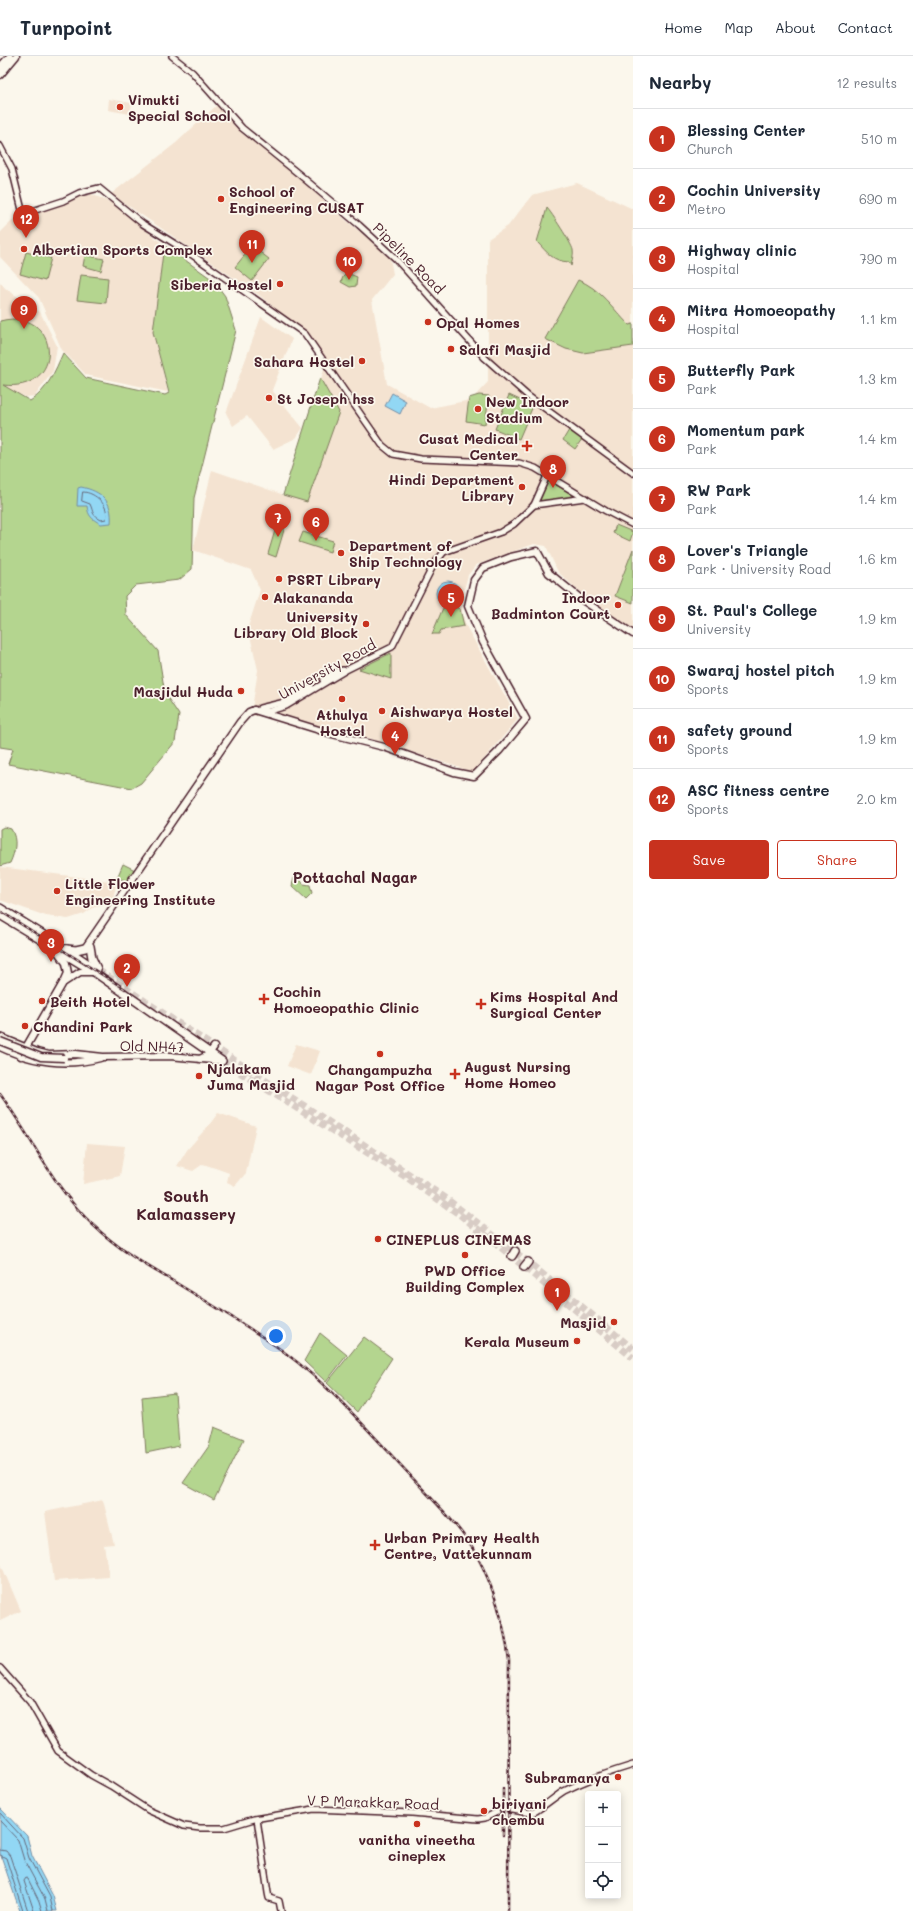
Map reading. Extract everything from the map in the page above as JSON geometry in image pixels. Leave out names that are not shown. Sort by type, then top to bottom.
[{"type":"highway","points":[[0,908],[65,949],[81,962]]},
{"type":"highway","points":[[0,914],[96,971],[180,1027],[212,1050],[222,1061]]},
{"type":"highway","points":[[65,949],[76,950],[88,947],[96,971]]},
{"type":"main road","points":[[0,67],[10,56]]},
{"type":"main road","points":[[0,75],[16,56]]},
{"type":"main road","points":[[88,947],[248,716],[254,710],[332,734],[384,747],[454,772],[474,776],[499,751],[526,719],[483,642],[468,606],[474,580],[483,568],[511,557],[537,551],[549,573],[581,599],[633,634]]},
{"type":"main road","points":[[21,1056],[68,973],[66,963],[55,948]]},
{"type":"main road","points":[[63,983],[80,972],[96,971]]},
{"type":"main road","name":"Old NH47","points":[[0,1037],[26,1048],[49,1054],[76,1054],[103,1057],[170,1056],[222,1061]]},
{"type":"main road","points":[[0,1041],[37,1056],[64,1058],[76,1062]]},
{"type":"main road","name":"Old NH47","points":[[0,1047],[21,1056],[46,1062],[85,1062],[103,1057]]},
{"type":"main road","points":[[200,1059],[212,1050]]},
{"type":"main road","points":[[64,1058],[76,1054]]},
{"type":"main road","points":[[84,1055],[85,1062]]},
{"type":"street","name":"Pipeline Road","points":[[172,56],[192,72],[242,128],[359,225],[396,259],[485,358],[531,398],[633,473]]},
{"type":"street","points":[[0,146],[12,169],[23,214],[63,201],[79,193],[99,188],[144,224],[188,252],[301,331],[382,445],[393,454],[421,459],[519,463],[535,468],[606,511],[633,525]]},
{"type":"street","points":[[534,505],[547,476]]},
{"type":"street","points":[[534,505],[585,498]]},
{"type":"street","name":"University Road","points":[[254,710],[270,711],[286,706],[346,670],[392,647],[434,564],[444,552],[502,532],[514,524],[534,505]]},
{"type":"street","name":"V P Marakkar Road","points":[[0,1668],[30,1702],[58,1751],[91,1775],[148,1810],[184,1826],[224,1828],[257,1819],[314,1810],[412,1813],[478,1819],[485,1818],[498,1812]]},
{"type":"street","points":[[510,1810],[536,1812],[564,1791],[612,1771],[633,1765]]},
{"type":"street","points":[[257,1819],[269,1898],[279,1901],[281,1911]]},
{"type":"shaded area","name":"Vimukti Special School","points":[[109,99],[132,103],[130,114],[108,110]]},
{"type":"shaded area","points":[[217,105],[301,179],[330,207],[365,236],[389,253],[393,274],[372,300],[387,384],[430,408],[471,400],[488,382],[488,239],[508,226],[532,195],[577,183],[633,209],[633,629],[610,619],[558,572],[546,546],[534,544],[476,565],[468,575],[464,589],[462,612],[466,626],[518,719],[473,772],[341,729],[251,715],[258,670],[248,627],[260,590],[251,570],[193,550],[212,470],[284,495],[325,366],[304,333],[259,295],[111,194],[176,143]]},
{"type":"shaded area","points":[[91,194],[112,203],[164,245],[153,332],[168,392],[86,375],[62,350],[39,298],[0,257],[0,233],[16,217],[49,205]]},
{"type":"shaded area","points":[[0,282],[5,288],[40,312],[57,346],[53,371],[35,396],[26,397],[0,386]]},
{"type":"shaded area","points":[[261,317],[292,339],[272,390],[303,428],[296,438],[273,449],[247,416],[233,426],[226,413]]},
{"type":"shaded area","name":"Little Flower Engineering Institute","points":[[0,867],[117,882],[112,902],[92,908],[84,914],[68,919],[46,916],[0,900]]},
{"type":"shaded area","points":[[296,1044],[320,1051],[311,1075],[287,1066]]},
{"type":"shaded area","points":[[218,1113],[256,1126],[246,1173],[235,1186],[227,1182],[229,1173],[218,1169],[203,1164],[193,1171],[177,1166],[187,1150]]},
{"type":"shaded area","points":[[87,1143],[125,1146],[120,1176],[83,1184]]},
{"type":"shaded area","points":[[103,1500],[114,1544],[104,1545],[109,1577],[54,1581],[45,1512]]},
{"type":"shaded area","points":[[0,1562],[21,1611],[0,1621]]},
{"type":"green space","points":[[547,208],[553,215],[572,247],[573,254],[571,266],[569,262],[558,260],[551,256],[537,242]]},
{"type":"green space","points":[[164,245],[213,280],[225,296],[236,330],[194,498],[192,569],[179,580],[136,585],[125,596],[126,615],[158,651],[165,694],[179,715],[175,742],[141,783],[132,788],[8,764],[13,749],[0,747],[0,321],[20,319],[35,325],[44,336],[48,350],[46,364],[38,376],[24,384],[3,385],[30,401],[46,386],[63,353],[86,378],[165,395],[169,393],[153,332]]},
{"type":"green space","points":[[252,246],[269,259],[252,281],[235,267]]},
{"type":"green space","points":[[26,252],[51,258],[45,281],[20,274]]},
{"type":"green space","points":[[85,255],[104,259],[101,271],[83,266]]},
{"type":"green space","points":[[347,273],[357,277],[356,286],[350,287],[341,282]]},
{"type":"green space","points":[[81,275],[108,278],[106,303],[77,300]]},
{"type":"green space","points":[[578,280],[593,288],[600,294],[629,325],[633,324],[633,346],[583,353],[566,349],[545,339]]},
{"type":"green space","points":[[320,378],[339,412],[307,502],[283,495]]},
{"type":"green space","name":"New Indoor Stadium","points":[[479,395],[489,396],[485,424],[466,421],[469,398]]},
{"type":"green space","points":[[509,395],[533,406],[519,439],[495,429]]},
{"type":"green space","points":[[569,430],[582,439],[575,449],[563,440]]},
{"type":"green space","points":[[548,480],[576,497],[538,501]]},
{"type":"green space","points":[[279,517],[287,520],[276,557],[268,554]]},
{"type":"green space","points":[[616,525],[633,532],[630,541],[613,533]]},
{"type":"green space","points":[[303,532],[333,541],[330,552],[299,542]]},
{"type":"green space","points":[[633,549],[633,603],[615,596]]},
{"type":"green space","points":[[453,606],[460,609],[464,626],[441,630],[439,634],[432,634],[443,608]]},
{"type":"green space","points":[[391,653],[391,679],[359,669]]},
{"type":"green space","points":[[4,827],[11,829],[15,846],[10,863],[0,866],[0,829]]},
{"type":"green space","points":[[123,864],[135,870],[127,881],[117,878]]},
{"type":"green space","points":[[294,878],[301,880],[303,884],[310,885],[312,893],[306,899],[292,886]]},
{"type":"green space","points":[[320,1333],[347,1355],[326,1382],[304,1361]]},
{"type":"green space","points":[[364,1337],[392,1358],[357,1412],[327,1383]]},
{"type":"green space","points":[[175,1393],[179,1446],[146,1453],[142,1397]]},
{"type":"green space","points":[[214,1427],[244,1439],[214,1500],[183,1483],[209,1446]]},
{"type":"water","points":[[392,393],[406,401],[400,414],[385,406]]},
{"type":"water","points":[[81,487],[94,491],[104,498],[110,509],[111,523],[101,524],[91,517],[87,506],[77,506],[78,488]]},
{"type":"water","points":[[448,581],[453,582],[459,588],[459,598],[453,604],[448,605],[443,604],[437,598],[436,593],[437,588],[443,582]]},
{"type":"water","points":[[0,1808],[27,1836],[32,1856],[53,1896],[57,1911],[20,1911],[0,1853]]},
{"type":"tunnel","points":[[98,970],[444,1197],[528,1262],[633,1349]]},
{"type":"tunnel","points":[[222,1061],[406,1177],[459,1214],[633,1358]]},
{"type":"tunnel","points":[[497,1812],[510,1810]]},
{"type":"railway","points":[[0,911],[125,989]]},
{"type":"railway","points":[[0,1094],[12,1110],[54,1179],[79,1211],[93,1225],[132,1256],[255,1332],[306,1369],[342,1402],[445,1513],[477,1556],[494,1593],[504,1632],[509,1660],[508,1911]]},
{"type":"railway","points":[[503,1789],[503,1835]]},
{"type":"place","name":"Vimukti Special School","points":[[120,107]]},
{"type":"place","name":"School of Engineering CUSAT","points":[[221,199]]},
{"type":"place","name":"ASC fitness centre","points":[[26,238]]},
{"type":"place","name":"Albertian Sports Complex","points":[[24,249]]},
{"type":"place","name":"safety ground","points":[[252,263]]},
{"type":"place","name":"Swaraj hostel pitch","points":[[349,280]]},
{"type":"place","name":"Siberia Hostel","points":[[280,284]]},
{"type":"place","name":"Opal Homes","points":[[428,322]]},
{"type":"place","name":"St. Paul's College","points":[[24,329]]},
{"type":"place","name":"Salafi Masjid","points":[[451,349]]},
{"type":"place","name":"Sahara Hostel","points":[[362,361]]},
{"type":"place","name":"St Joseph hss","points":[[269,398]]},
{"type":"place","name":"New Indoor Stadium","points":[[478,409]]},
{"type":"place","name":"Cusat Medical Center","points":[[527,446]]},
{"type":"place","name":"Hindi Department Library","points":[[522,487]]},
{"type":"place","name":"Lover's Triangle","points":[[553,488]]},
{"type":"place","name":"RW Park","points":[[278,537]]},
{"type":"place","name":"Momentum park","points":[[316,541]]},
{"type":"place","name":"Department of Ship Technology","points":[[341,553]]},
{"type":"place","name":"PSRT Library","points":[[279,579]]},
{"type":"place","name":"Alakananda","points":[[265,597]]},
{"type":"place","name":"Indoor Badminton Court","points":[[618,605]]},
{"type":"place","name":"Butterfly Park","points":[[451,617]]},
{"type":"place","name":"University Library Old Block","points":[[366,624]]},
{"type":"place","name":"Masjidul Huda","points":[[241,691]]},
{"type":"place","name":"Athulya Hostel","points":[[342,699]]},
{"type":"place","name":"Aishwarya Hostel","points":[[382,711]]},
{"type":"place","name":"Mitra Homoeopathy","points":[[395,755]]},
{"type":"place","name":"Little Flower Engineering Institute","points":[[57,891]]},
{"type":"place","name":"Highway clinic","points":[[51,962]]},
{"type":"place","name":"Cochin University","points":[[127,987]]},
{"type":"place","name":"Cochin Homoeopathic Clinic","points":[[264,999]]},
{"type":"place","name":"Beith Hotel","points":[[42,1001]]},
{"type":"place","name":"Kims Hospital And Surgical Center","points":[[481,1004]]},
{"type":"place","name":"Chandini Park","points":[[25,1026]]},
{"type":"place","name":"Changampuzha Nagar Post Office","points":[[380,1054]]},
{"type":"place","name":"August Nursing Home Homeo","points":[[455,1074]]},
{"type":"place","name":"Njalakam Juma Masjid","points":[[199,1076]]},
{"type":"place","name":"CINEPLUS CINEMAS","points":[[378,1239]]},
{"type":"place","name":"PWD Office Building Complex","points":[[465,1255]]},
{"type":"place","name":"Blessing Center","points":[[557,1311]]},
{"type":"place","name":"Masjid","points":[[614,1322]]},
{"type":"place","name":"Kerala Museum","points":[[577,1341]]},
{"type":"place","name":"Urban Primary Health Centre, Vattekunnam","points":[[375,1545]]},
{"type":"place","name":"Subramanya","points":[[618,1777]]},
{"type":"place","name":"biriyani chembu","points":[[484,1811]]},
{"type":"place","name":"vanitha vineetha cineplex","points":[[417,1824]]},
{"type":"district","name":"Pottachal Nagar","points":[[355,877]]},
{"type":"district","name":"South Kalamassery","points":[[186,1204]]}]
